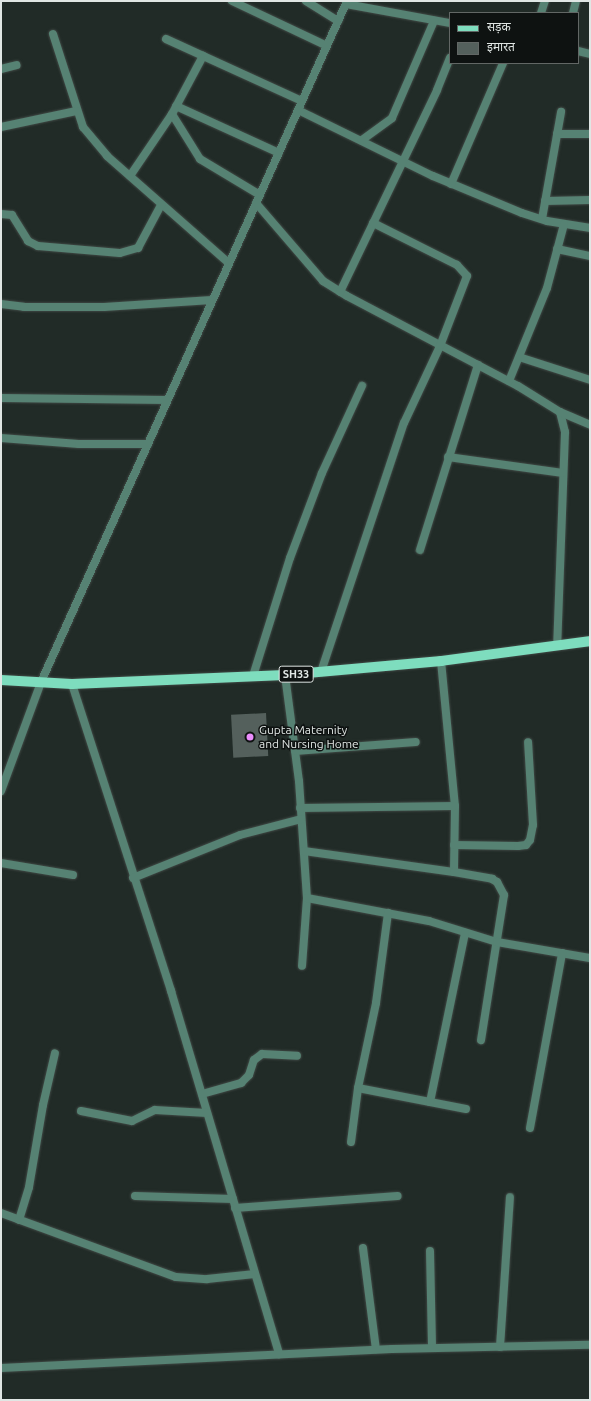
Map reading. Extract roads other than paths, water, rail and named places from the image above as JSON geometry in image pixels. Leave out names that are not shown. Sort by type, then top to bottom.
[{"type":"main road","name":"SH33","points":[[1,680],[72,684],[285,675],[441,661],[590,641]]},
{"type":"street","points":[[232,1],[327,46]]},
{"type":"street","points":[[306,1],[338,21]]},
{"type":"street","points":[[541,12],[545,1]]},
{"type":"street","points":[[573,12],[576,1]]},
{"type":"street","points":[[1,791],[41,682],[346,2],[449,23]]},
{"type":"street","points":[[362,140],[392,118],[434,21]]},
{"type":"street","points":[[53,34],[76,111],[83,128],[93,140],[161,205],[229,263]]},
{"type":"street","points":[[166,39],[302,101]]},
{"type":"street","points":[[579,51],[590,54]]},
{"type":"street","points":[[130,176],[172,114],[203,56]]},
{"type":"street","points":[[340,292],[438,90],[449,60]]},
{"type":"street","points":[[451,184],[503,64]]},
{"type":"street","points":[[1,69],[17,65]]},
{"type":"street","points":[[176,106],[279,153]]},
{"type":"street","points":[[298,110],[451,184],[542,219],[590,228]]},
{"type":"street","points":[[1,127],[76,111]]},
{"type":"street","points":[[542,219],[561,112]]},
{"type":"street","points":[[172,114],[200,159],[260,195]]},
{"type":"street","points":[[558,134],[590,134]]},
{"type":"street","points":[[545,201],[590,200]]},
{"type":"street","points":[[256,203],[310,269],[340,292],[509,381],[560,412],[590,425]]},
{"type":"street","points":[[1,214],[12,215],[28,241],[38,246],[120,252],[138,248],[161,205]]},
{"type":"street","points":[[321,672],[404,423],[440,346],[467,276],[457,265],[373,223]]},
{"type":"street","points":[[509,381],[547,288],[564,224]]},
{"type":"street","points":[[557,249],[590,256]]},
{"type":"street","points":[[1,304],[24,307],[104,307],[212,300]]},
{"type":"street","points":[[519,357],[590,380]]},
{"type":"street","points":[[420,550],[478,365]]},
{"type":"street","points":[[253,676],[290,558],[322,473],[362,386]]},
{"type":"street","points":[[1,398],[167,400]]},
{"type":"street","points":[[557,646],[565,432],[560,412]]},
{"type":"street","points":[[1,438],[79,444],[148,444]]},
{"type":"street","points":[[448,457],[563,473]]},
{"type":"street","points":[[441,661],[455,806],[454,872]]},
{"type":"street","points":[[285,675],[295,751],[307,898],[302,966]]},
{"type":"street","points":[[72,684],[202,1094],[279,1354]]},
{"type":"street","points":[[295,751],[416,742]]},
{"type":"street","points":[[454,845],[518,846],[526,845],[530,840],[533,825],[528,742]]},
{"type":"street","points":[[300,808],[455,806]]},
{"type":"street","points":[[133,878],[240,835],[301,819]]},
{"type":"street","points":[[304,851],[454,872],[492,879],[502,888],[504,895],[480,1040]]},
{"type":"street","points":[[1,863],[73,875]]},
{"type":"street","points":[[307,898],[429,921],[496,942],[590,958]]},
{"type":"street","points":[[351,1142],[358,1088],[376,1003],[388,913]]},
{"type":"street","points":[[430,1102],[465,933]]},
{"type":"street","points":[[530,1128],[562,953]]},
{"type":"street","points":[[19,1220],[29,1187],[43,1104],[55,1053]]},
{"type":"street","points":[[202,1094],[241,1083],[249,1075],[254,1060],[262,1054],[297,1056]]},
{"type":"street","points":[[358,1088],[466,1109]]},
{"type":"street","points":[[80,1111],[132,1121],[155,1110],[207,1113]]},
{"type":"street","points":[[135,1196],[234,1203],[398,1196]]},
{"type":"street","points":[[500,1347],[510,1197]]},
{"type":"street","points":[[1,1213],[176,1277],[207,1279],[255,1274]]},
{"type":"street","points":[[364,1248],[376,1350]]},
{"type":"street","points":[[430,1251],[432,1348]]},
{"type":"street","points":[[1,1368],[376,1350],[590,1345]]},
{"type":"place","name":"Gupta Maternity and Nursing Home","points":[[250,737]]}]
